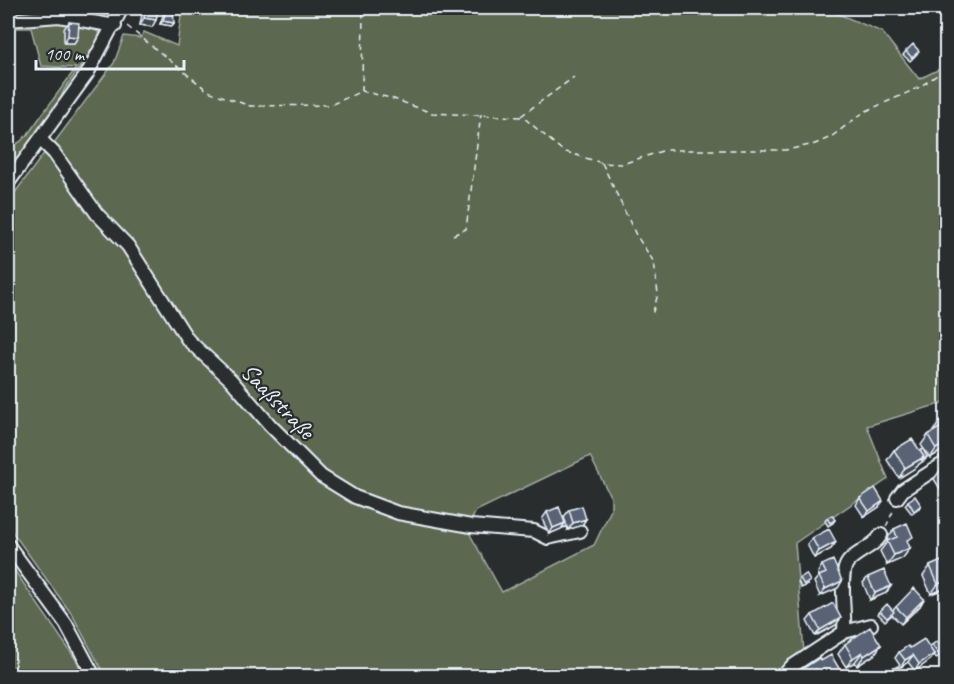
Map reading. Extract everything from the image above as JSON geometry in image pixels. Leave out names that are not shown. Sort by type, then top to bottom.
[{"type":"street","points":[[8,20],[59,16],[95,21]]},
{"type":"street","points":[[64,26],[81,26],[118,17]]},
{"type":"street","points":[[8,183],[87,74],[118,17]]},
{"type":"street","name":"Saaßstraße","points":[[41,140],[54,153],[97,214],[128,246],[188,340],[231,380],[270,425],[330,482],[356,497],[398,513],[471,526],[534,531],[548,538],[580,531]]},
{"type":"street","points":[[897,498],[903,490],[946,462]]},
{"type":"street","points":[[844,632],[843,575],[846,564],[877,542],[881,535]]},
{"type":"street","points":[[8,545],[66,624],[93,676]]},
{"type":"street","points":[[783,676],[791,667],[844,632],[871,625]]},
{"type":"path","points":[[362,92],[363,8]]},
{"type":"path","points":[[118,17],[208,91],[250,106],[330,105],[362,92],[394,99],[432,113],[482,113],[520,117],[536,126],[563,151],[602,163],[622,164],[665,150],[786,150],[815,144],[831,137],[864,112],[918,88],[946,69]]},
{"type":"path","points":[[520,117],[560,85],[574,77]]},
{"type":"path","points":[[453,235],[466,229],[482,113]]},
{"type":"path","points":[[602,163],[636,235],[654,262],[658,294],[652,315]]},
{"type":"path","points":[[881,535],[897,498]]},
{"type":"green space","points":[[182,8],[824,8],[882,32],[919,79],[946,66],[946,402],[867,426],[888,479],[795,543],[804,652],[773,676],[746,674],[742,676],[105,676],[73,616],[8,526],[8,202],[45,152],[50,152],[102,214],[53,144],[114,63],[124,36],[140,38],[144,32],[177,46]],"holes":[[[590,456],[611,498],[611,510],[594,545],[502,592],[467,529],[476,511]]]},
{"type":"green space","points":[[61,20],[86,23],[89,28],[99,32],[100,38],[64,90],[57,108],[8,175],[8,148],[20,142],[28,134],[76,68],[41,66],[31,28],[8,28],[8,23]]},
{"type":"green space","points":[[8,561],[77,661],[83,676],[8,676]]},
{"type":"building","points":[[146,8],[158,8],[156,20],[144,18]]},
{"type":"building","points":[[167,8],[173,8],[174,23],[163,21]]},
{"type":"building","points":[[69,22],[79,23],[78,37],[68,36]]},
{"type":"building","points":[[913,44],[919,51],[912,58],[906,51]]},
{"type":"building","points":[[946,417],[946,443],[936,449],[928,435],[944,425],[941,420]]},
{"type":"building","points":[[912,439],[924,457],[905,468],[894,450]]},
{"type":"building","points":[[923,449],[927,457],[921,461],[924,457],[920,451]]},
{"type":"building","points":[[946,465],[946,479],[941,469]]},
{"type":"building","points":[[875,488],[883,501],[869,511],[860,498]]},
{"type":"building","points":[[915,496],[921,505],[914,511],[908,501]]},
{"type":"building","points":[[582,506],[586,519],[573,523],[569,510]]},
{"type":"building","points":[[559,507],[565,523],[553,528],[547,512]]},
{"type":"building","points":[[832,515],[835,520],[830,523],[827,518]]},
{"type":"building","points":[[907,523],[913,537],[907,540],[910,548],[894,555],[887,541],[897,537],[894,529]]},
{"type":"building","points":[[829,529],[836,542],[819,551],[812,538]]},
{"type":"building","points":[[946,559],[946,581],[938,584],[930,566]]},
{"type":"building","points":[[833,560],[842,581],[825,589],[819,576],[826,573],[822,565]]},
{"type":"building","points":[[884,570],[891,586],[875,593],[868,577]]},
{"type":"building","points":[[806,574],[810,581],[804,585],[800,578]]},
{"type":"building","points":[[914,588],[924,599],[906,617],[896,607]]},
{"type":"building","points":[[833,603],[841,618],[820,630],[812,615]]},
{"type":"building","points":[[887,604],[894,612],[887,618],[880,611]]},
{"type":"building","points":[[870,627],[881,645],[864,656],[862,652],[853,658],[845,644]]},
{"type":"building","points":[[924,639],[934,654],[919,664],[913,655],[905,660],[899,652]]},
{"type":"building","points":[[937,641],[944,651],[939,655],[932,645]]},
{"type":"building","points":[[831,655],[840,670],[829,676],[821,676],[816,669],[806,676],[802,669],[819,658],[821,661]]},
{"type":"building","points":[[898,666],[905,676],[877,676]]}]
